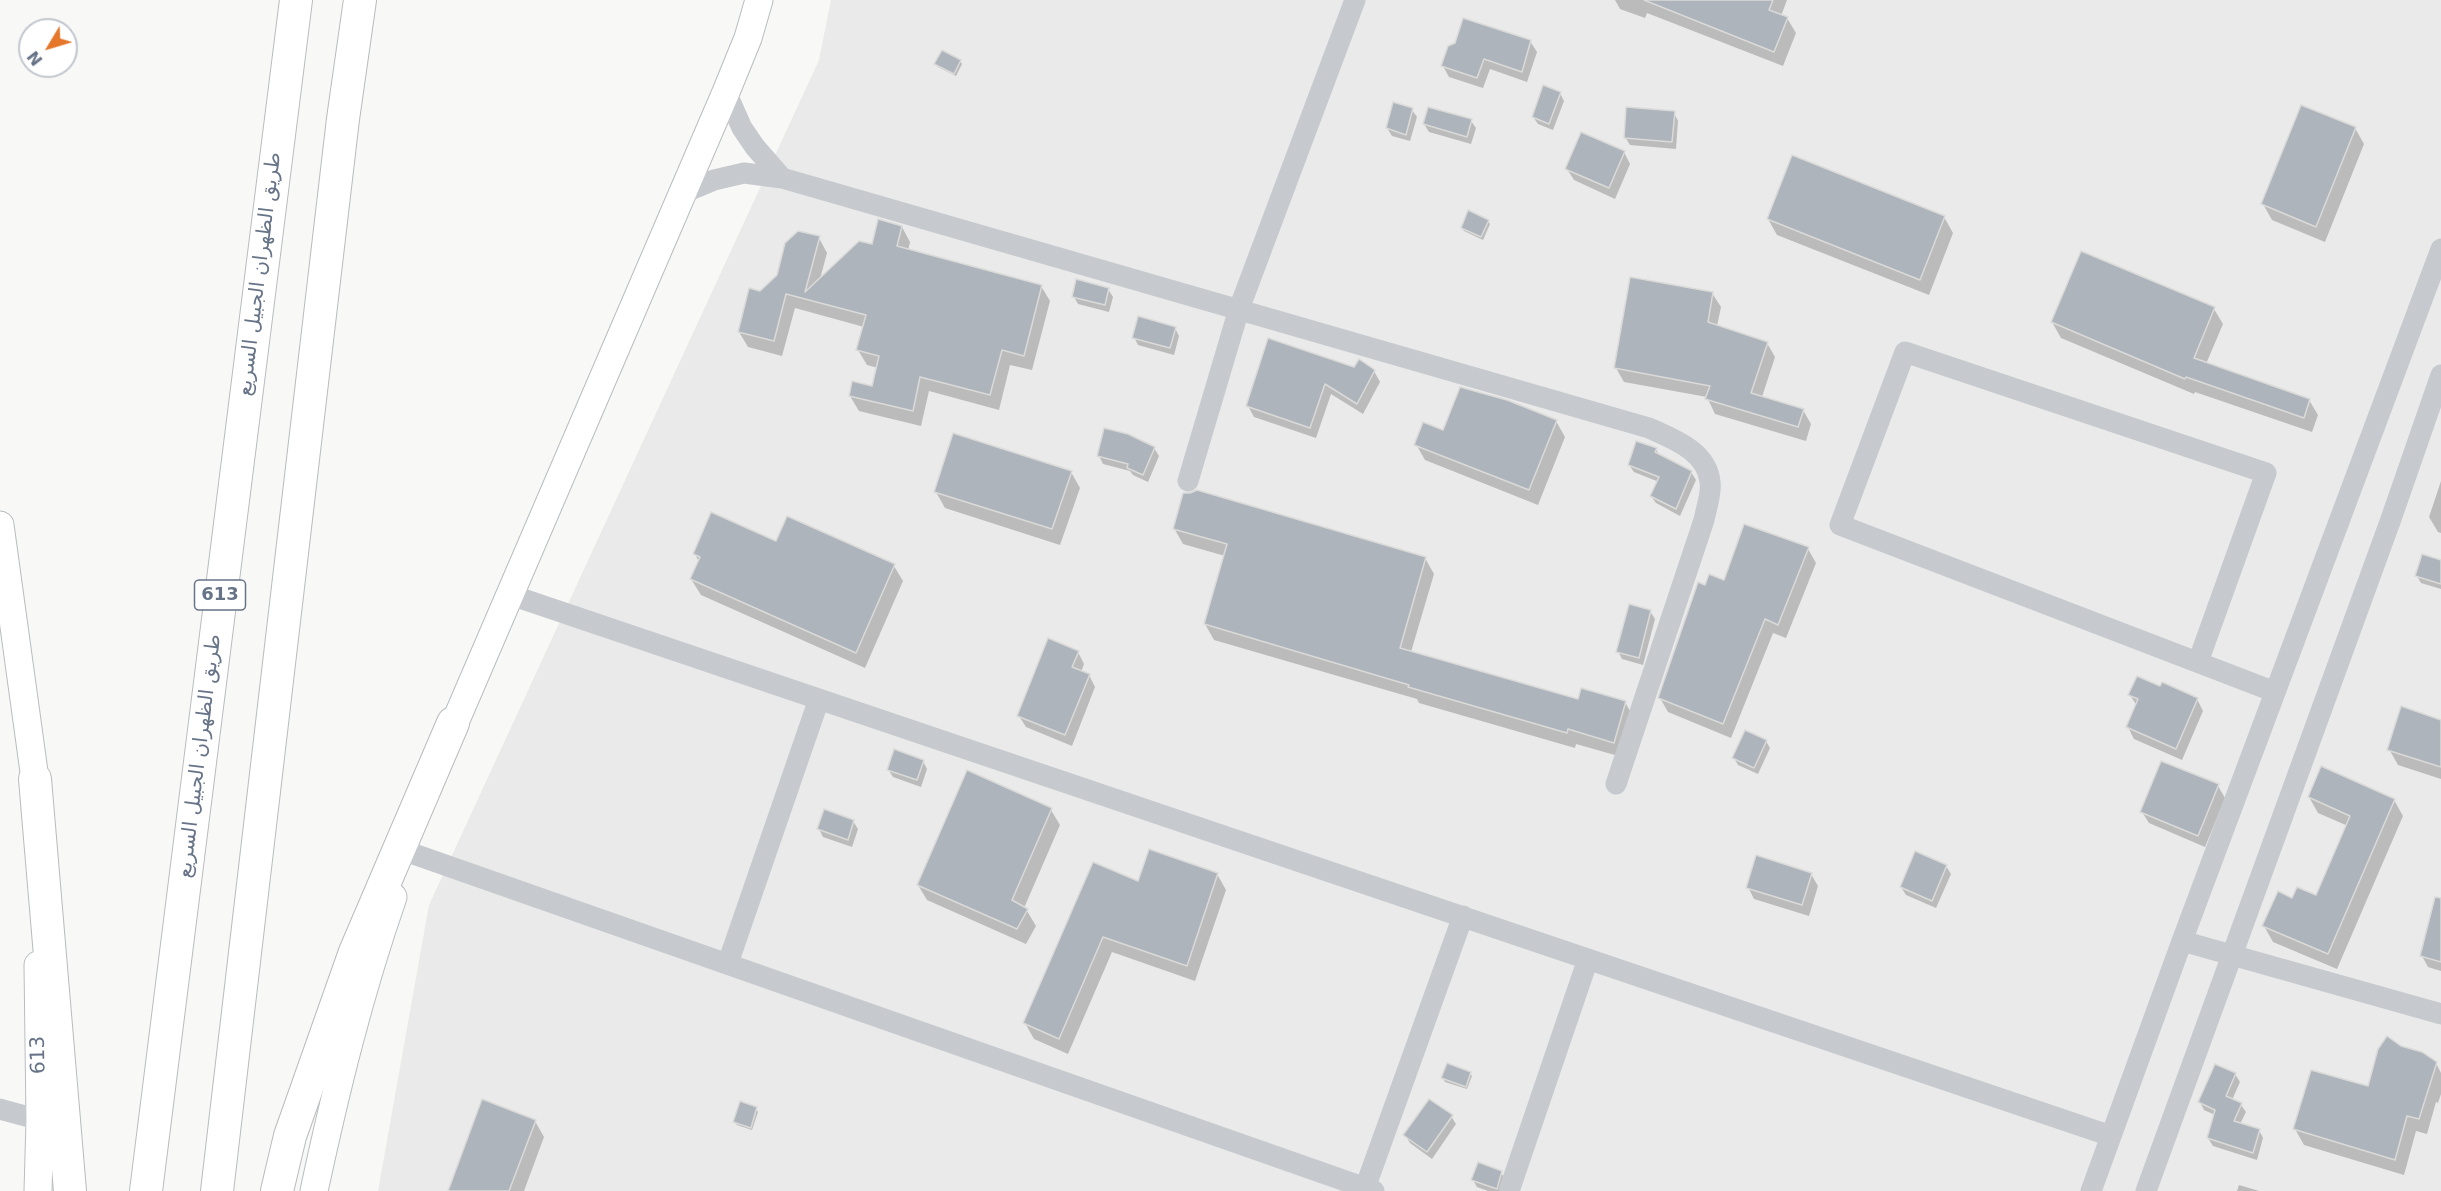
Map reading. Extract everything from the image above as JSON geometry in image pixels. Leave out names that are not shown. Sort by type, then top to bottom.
[{"type":"highway","name":"طريق الظهران الجبيل السريع","points":[[146,1191],[296,0]]},
{"type":"highway","points":[[217,1191],[343,119],[360,0]]},
{"type":"highway","points":[[277,1191],[290,1136],[355,952],[453,723]]},
{"type":"highway","points":[[35,779],[70,1191]]},
{"type":"main road","points":[[314,1191],[337,1084],[362,992],[453,723],[512,595],[726,92],[748,38],[759,0]]},
{"type":"main road","name":"613","points":[[0,525],[35,779],[40,1120],[38,1191]]},
{"type":"street","points":[[1188,481],[1239,309],[1354,0]]},
{"type":"street","points":[[726,92],[742,128],[782,178]]},
{"type":"street","points":[[682,193],[714,180],[744,173],[782,178],[1649,428],[1682,444],[1704,462],[1711,483],[1704,520],[1616,784]]},
{"type":"street","points":[[2091,1191],[2441,249]]},
{"type":"street","points":[[2198,662],[2266,472],[1905,352],[1840,525],[2275,692]]},
{"type":"street","points":[[2146,1191],[2441,375]]},
{"type":"street","points":[[512,595],[2111,1136]]},
{"type":"street","points":[[728,963],[819,699]]},
{"type":"street","points":[[408,852],[1369,1189],[1463,916]]},
{"type":"street","points":[[2182,941],[2441,1014]]},
{"type":"street","points":[[1509,1191],[1588,959]]},
{"type":"street","points":[[0,1109],[40,1120]]},
{"type":"shaded area","points":[[831,0],[2441,0],[2441,1191],[378,1191],[429,905],[819,60]]},
{"type":"building","points":[[1644,0],[1773,0],[1769,10],[1788,17],[1774,52]]},
{"type":"building","points":[[1463,18],[1531,40],[1522,72],[1484,59],[1477,78],[1441,66],[1448,46],[1455,43]]},
{"type":"building","points":[[942,50],[961,60],[954,74],[934,64]]},
{"type":"building","points":[[1543,85],[1561,92],[1549,124],[1532,117]]},
{"type":"building","points":[[1393,102],[1413,108],[1406,135],[1386,128]]},
{"type":"building","points":[[2301,105],[2356,127],[2316,227],[2261,204]]},
{"type":"building","points":[[1428,107],[1472,119],[1467,137],[1423,124]]},
{"type":"building","points":[[1626,107],[1675,111],[1672,142],[1624,138]]},
{"type":"building","points":[[1581,132],[1625,151],[1609,188],[1565,169]]},
{"type":"building","points":[[1792,155],[1945,216],[1920,280],[1767,219]]},
{"type":"building","points":[[1468,210],[1489,220],[1481,237],[1461,228]]},
{"type":"building","points":[[878,219],[902,226],[897,246],[1042,285],[1024,356],[1002,350],[990,395],[920,377],[913,411],[849,396],[852,381],[872,386],[879,356],[856,350],[866,315],[786,294],[774,341],[738,332],[749,288],[760,291],[777,275],[785,243],[798,231],[820,236],[805,292],[859,241],[872,244]]},
{"type":"building","points":[[2081,251],[2215,307],[2194,358],[2310,399],[2304,418],[2186,377],[2185,379],[2051,322]]},
{"type":"building","points":[[1630,277],[1713,292],[1708,322],[1768,342],[1751,393],[1804,409],[1798,427],[1705,399],[1710,386],[1614,368]]},
{"type":"building","points":[[1076,279],[1109,288],[1105,305],[1072,297]]},
{"type":"building","points":[[1138,316],[1176,327],[1170,348],[1132,338]]},
{"type":"building","points":[[1268,338],[1354,367],[1359,359],[1375,370],[1357,404],[1325,384],[1310,428],[1246,406]]},
{"type":"building","points":[[1460,387],[1507,400],[1557,420],[1529,490],[1414,445],[1423,422],[1443,430]]},
{"type":"building","points":[[1104,428],[1128,434],[1155,447],[1143,475],[1127,468],[1128,464],[1097,456]]},
{"type":"building","points":[[953,433],[1072,471],[1052,529],[934,492]]},
{"type":"building","points":[[1636,441],[1657,448],[1655,452],[1692,471],[1676,509],[1650,496],[1659,477],[1628,465]]},
{"type":"building","points":[[1197,490],[1426,557],[1400,648],[1578,699],[1581,688],[1626,701],[1614,743],[1568,729],[1567,733],[1408,687],[1409,685],[1204,624],[1227,544],[1173,529],[1183,493]]},
{"type":"building","points":[[711,512],[776,541],[787,516],[895,564],[856,653],[690,579],[700,557],[693,554]]},
{"type":"building","points":[[1744,524],[1809,547],[1778,625],[1765,619],[1723,724],[1658,698],[1698,582],[1705,585],[1709,574],[1724,580]]},
{"type":"building","points":[[2422,554],[2441,560],[2441,584],[2415,576]]},
{"type":"building","points":[[1629,604],[1651,610],[1639,658],[1616,652]]},
{"type":"building","points":[[1048,638],[1079,651],[1072,667],[1090,674],[1065,735],[1017,716]]},
{"type":"building","points":[[2137,676],[2160,686],[2162,682],[2198,698],[2176,749],[2126,727],[2138,699],[2128,695]]},
{"type":"building","points":[[2401,706],[2441,720],[2441,767],[2387,750]]},
{"type":"building","points":[[1745,730],[1767,740],[1754,768],[1732,758]]},
{"type":"building","points":[[894,749],[924,760],[917,780],[887,770]]},
{"type":"building","points":[[2161,761],[2219,784],[2198,836],[2140,812]]},
{"type":"building","points":[[2321,766],[2395,799],[2328,954],[2262,926],[2278,891],[2292,898],[2297,887],[2316,895],[2350,816],[2308,797]]},
{"type":"building","points":[[967,770],[1052,808],[1012,900],[1028,909],[1017,929],[917,885]]},
{"type":"building","points":[[824,809],[854,820],[848,840],[817,829]]},
{"type":"building","points":[[1149,849],[1218,873],[1187,966],[1103,937],[1059,1039],[1023,1023],[1093,862],[1138,881]]},
{"type":"building","points":[[1915,851],[1947,865],[1932,901],[1900,887]]},
{"type":"building","points":[[1756,855],[1812,873],[1802,905],[1746,888]]},
{"type":"building","points":[[2435,897],[2441,898],[2441,962],[2420,956]]},
{"type":"building","points":[[2387,1036],[2401,1046],[2422,1052],[2437,1062],[2419,1119],[2407,1116],[2395,1160],[2293,1129],[2311,1070],[2368,1086],[2378,1049]]},
{"type":"building","points":[[1447,1063],[1471,1072],[1466,1087],[1441,1078]]},
{"type":"building","points":[[2215,1064],[2236,1073],[2226,1096],[2242,1103],[2234,1121],[2260,1129],[2253,1153],[2207,1138],[2215,1110],[2198,1102]]},
{"type":"building","points":[[482,1099],[536,1120],[509,1191],[448,1191]]},
{"type":"building","points":[[1429,1099],[1453,1115],[1427,1152],[1403,1135]]},
{"type":"building","points":[[740,1101],[757,1107],[751,1128],[733,1122]]},
{"type":"building","points":[[1478,1162],[1502,1171],[1497,1189],[1471,1180]]}]
